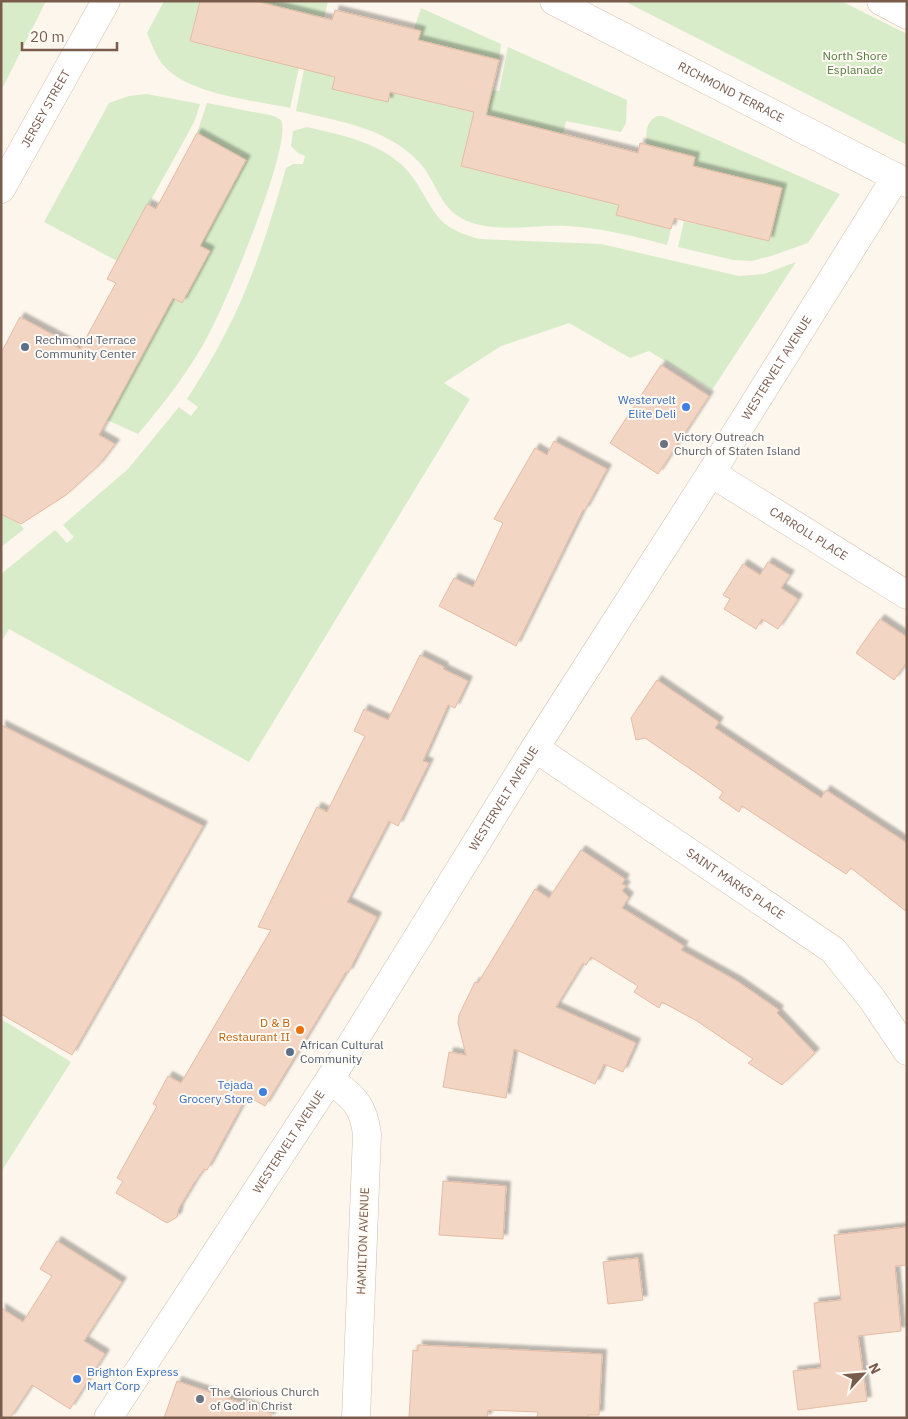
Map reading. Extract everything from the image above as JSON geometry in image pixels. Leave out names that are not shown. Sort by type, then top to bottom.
[{"type":"street","name":"JERSEY STREET","points":[[1,189],[106,1]]},
{"type":"street","name":"RICHMOND TERRACE","points":[[554,1],[901,180]]},
{"type":"street","points":[[881,1],[907,15]]},
{"type":"street","name":"WESTERVELT AVENUE","points":[[108,1418],[330,1079],[535,748],[901,180]]},
{"type":"street","name":"CARROLL PLACE","points":[[711,473],[907,595]]},
{"type":"street","name":"SAINT MARKS PLACE","points":[[535,748],[833,950],[872,1000],[907,1051]]},
{"type":"street","name":"HAMILTON AVENUE","points":[[330,1079],[357,1101],[365,1116],[367,1134],[356,1418]]},
{"type":"green space","points":[[1,1],[46,1],[1,91]]},
{"type":"green space","points":[[164,1],[200,1],[190,41],[299,68],[290,108],[206,90],[190,84],[165,67],[147,33]]},
{"type":"green space","points":[[255,1],[328,1],[324,18]]},
{"type":"green space","name":"North Shore Esplanade","points":[[624,1],[841,1],[907,34],[907,145]]},
{"type":"green space","points":[[421,8],[501,44],[499,60],[418,40],[421,31],[414,29]]},
{"type":"green space","points":[[508,47],[627,100],[626,123],[621,132],[566,121],[563,134],[486,115],[492,90],[499,91]]},
{"type":"green space","points":[[304,69],[335,77],[333,89],[388,102],[390,92],[474,112],[461,166],[619,205],[617,215],[671,229],[667,245],[592,229],[567,226],[513,228],[486,226],[461,218],[447,206],[424,168],[405,150],[377,133],[361,127],[296,111]]},
{"type":"green space","points":[[147,94],[200,104],[195,120],[117,261],[44,222],[109,103],[129,96]]},
{"type":"green space","points":[[207,103],[274,116],[281,120],[282,135],[277,159],[268,190],[243,258],[210,332],[195,359],[177,385],[138,434],[107,420],[173,298],[182,302],[210,251],[200,246],[246,160],[197,133]]},
{"type":"green space","points":[[657,116],[663,116],[840,194],[808,243],[771,256],[752,261],[733,260],[678,247],[684,221],[769,241],[782,188],[693,166],[695,157],[647,145],[648,125]]},
{"type":"green space","points":[[307,127],[357,140],[392,157],[408,171],[443,222],[458,232],[480,239],[601,244],[739,276],[764,274],[796,262],[712,390],[649,351],[630,358],[569,323],[501,346],[444,383],[470,399],[249,762],[9,629],[1,643],[1,574],[55,530],[67,543],[74,537],[63,525],[128,469],[179,407],[191,416],[198,407],[187,399],[220,344],[252,275],[286,168],[293,164],[303,164],[305,156],[298,153],[291,146],[293,131]]},
{"type":"green space","points":[[8,512],[24,529],[1,547],[1,514]]},
{"type":"green space","points":[[1,1019],[71,1062],[1,1172]]},
{"type":"building","points":[[200,1],[255,1],[332,20],[335,10],[421,31],[418,40],[499,60],[486,115],[638,153],[640,143],[695,157],[693,166],[782,188],[769,241],[674,218],[671,229],[616,215],[619,205],[461,166],[474,112],[390,92],[388,102],[332,89],[335,77],[190,41]]},
{"type":"building","points":[[197,133],[246,160],[200,246],[210,251],[182,303],[173,298],[99,435],[115,444],[99,465],[66,495],[21,524],[1,514],[1,353],[20,317],[80,349],[116,283],[107,279],[147,204],[156,209]]},
{"type":"building","points":[[661,365],[709,396],[658,474],[610,443]]},
{"type":"building","points":[[554,441],[607,469],[585,510],[583,510],[516,646],[439,606],[454,578],[473,587],[503,523],[494,519],[535,448],[547,455]]},
{"type":"building","points":[[768,562],[790,575],[781,588],[798,599],[778,629],[762,619],[756,629],[724,609],[730,599],[723,595],[743,564],[760,575]]},
{"type":"building","points":[[880,619],[907,637],[907,662],[894,680],[856,653]]},
{"type":"building","points":[[420,655],[468,681],[455,708],[448,705],[423,761],[429,763],[398,826],[389,821],[347,902],[377,917],[348,973],[346,972],[265,1106],[247,1096],[207,1170],[204,1169],[194,1183],[179,1208],[177,1217],[167,1223],[116,1193],[123,1181],[117,1178],[157,1106],[153,1104],[168,1076],[181,1083],[271,930],[258,927],[317,807],[327,812],[365,736],[354,731],[364,709],[388,720]]},
{"type":"building","points":[[657,680],[719,722],[715,728],[821,798],[826,790],[907,843],[907,912],[851,868],[846,874],[742,806],[739,812],[719,798],[723,792],[705,779],[645,738],[636,740],[631,718]]},
{"type":"building","points":[[1,725],[203,826],[72,1055],[1,1014]]},
{"type":"building","points":[[581,850],[625,879],[622,884],[626,886],[622,891],[629,897],[622,908],[684,946],[681,950],[737,981],[779,1010],[777,1013],[815,1053],[782,1085],[748,1063],[753,1059],[697,1021],[662,1002],[659,1008],[634,992],[638,986],[591,957],[586,965],[583,963],[556,1007],[636,1043],[623,1072],[604,1064],[595,1084],[514,1049],[506,1098],[443,1087],[449,1052],[466,1055],[458,1023],[459,1015],[475,982],[478,983],[535,889],[549,898]]},
{"type":"building","points":[[443,1181],[506,1186],[503,1239],[439,1235]]},
{"type":"building","points":[[907,1227],[907,1265],[895,1266],[901,1331],[858,1336],[867,1401],[798,1410],[793,1371],[821,1368],[814,1303],[841,1300],[834,1235]]},
{"type":"building","points":[[57,1241],[122,1282],[84,1341],[105,1354],[70,1409],[32,1385],[10,1418],[1,1418],[1,1308],[23,1322],[52,1276],[40,1269]]},
{"type":"building","points":[[638,1258],[643,1300],[608,1304],[603,1262]]},
{"type":"building","points":[[418,1345],[602,1354],[599,1415],[588,1415],[588,1418],[537,1418],[538,1412],[488,1410],[487,1418],[409,1418],[413,1350],[418,1351]]},
{"type":"building","name":"The Glorious Church of God in Christ","points":[[177,1381],[271,1413],[271,1418],[164,1418]]},
{"type":"place","name":"Rechmond Terrace Community Center","points":[[25,347]]},
{"type":"place","name":"Westervelt Elite Deli","points":[[686,407]]},
{"type":"place","name":"Victory Outreach Church of Staten Island","points":[[664,444]]},
{"type":"place","name":"D & B Restaurant II","points":[[300,1030]]},
{"type":"place","name":"African Cultural Community","points":[[290,1052]]},
{"type":"place","name":"Tejada Grocery Store","points":[[263,1092]]},
{"type":"place","name":"Brighton Express Mart Corp","points":[[77,1379]]},
{"type":"place","name":"The Glorious Church of God in Christ","points":[[200,1399]]}]
